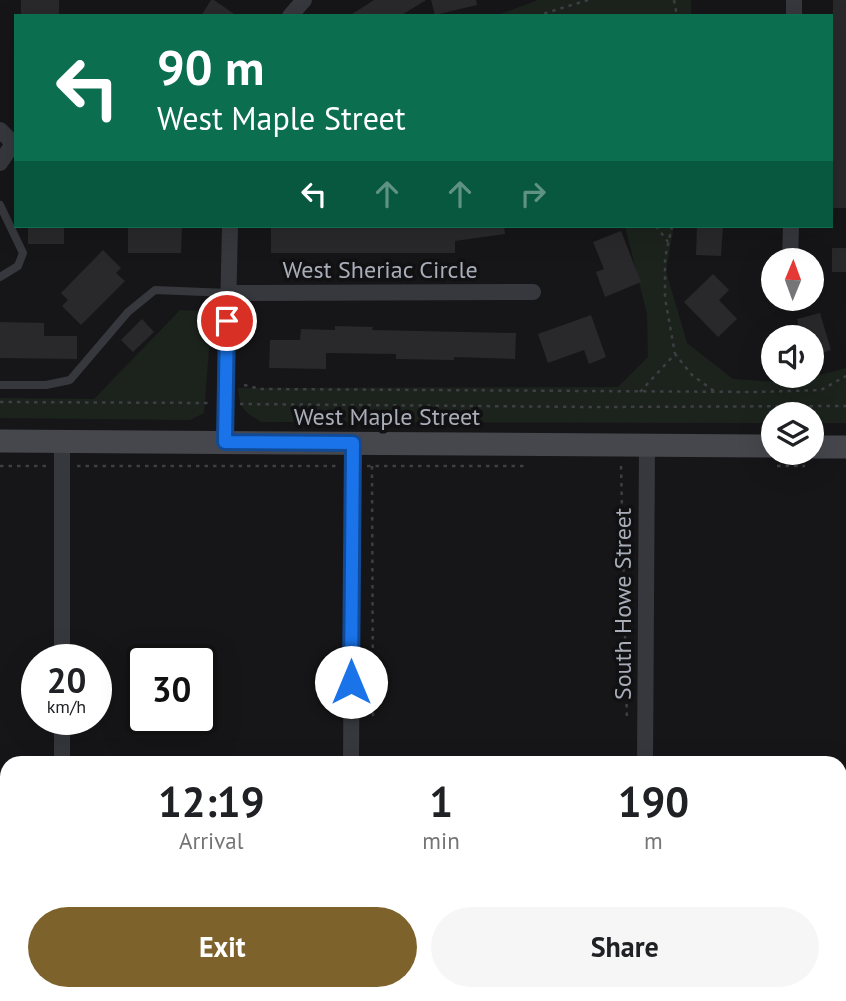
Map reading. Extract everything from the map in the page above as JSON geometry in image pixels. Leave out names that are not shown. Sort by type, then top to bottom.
[{"type":"main road","name":"West Maple Street","points":[[0,441],[225,442],[353,455],[761,456]]},
{"type":"main road","points":[[824,452],[846,447]]},
{"type":"street","points":[[0,130],[14,144]]},
{"type":"street","points":[[0,163],[14,146]]},
{"type":"street","points":[[225,442],[230,228]]},
{"type":"street","points":[[790,248],[791,228]]},
{"type":"street","name":"West Sheriac Circle","points":[[228,293],[533,292]]},
{"type":"street","points":[[62,441],[62,644]]},
{"type":"street","points":[[351,756],[353,455]]},
{"type":"street","name":"South Howe Street","points":[[645,756],[647,456]]},
{"type":"street","points":[[62,735],[62,756]]},
{"type":"lane","points":[[0,205],[23,253],[19,266],[0,277]]},
{"type":"lane","points":[[0,385],[46,385],[70,380],[128,313],[155,290],[228,293]]},
{"type":"path","points":[[542,14],[588,0]]},
{"type":"path","points":[[658,228],[668,242]]},
{"type":"path","points":[[672,228],[665,258],[665,298],[675,354],[692,375],[715,392]]},
{"type":"path","points":[[640,392],[675,354]]},
{"type":"path","points":[[244,385],[261,389],[715,392],[821,390],[846,376]]},
{"type":"path","points":[[0,402],[846,406]]},
{"type":"path","points":[[0,466],[353,455],[372,466],[524,466]]},
{"type":"path","points":[[627,720],[621,466],[647,456]]},
{"type":"path","points":[[372,466],[373,718]]},
{"type":"shaded area","points":[[538,0],[691,0],[691,14],[500,14]]},
{"type":"shaded area","points":[[626,228],[674,228],[666,271],[687,343],[733,379],[761,381],[761,388],[824,388],[824,374],[846,368],[846,423],[824,423],[824,402],[761,402],[761,423],[262,422],[247,413],[240,400],[238,388],[618,387],[648,357],[647,314]]},
{"type":"shaded area","points":[[180,310],[212,311],[204,413],[190,420],[0,418],[0,398],[94,399]]},
{"type":"building","points":[[21,0],[59,0],[59,14],[21,14]]},
{"type":"building","points":[[211,0],[214,0],[234,14],[202,14]]},
{"type":"building","points":[[374,0],[426,0],[403,14],[352,14]]},
{"type":"building","points":[[431,0],[476,0],[477,5],[435,14]]},
{"type":"building","points":[[833,0],[846,0],[846,208],[833,208]]},
{"type":"building","points":[[28,228],[64,228],[64,244],[28,244]]},
{"type":"building","points":[[128,228],[182,228],[181,253],[128,253]]},
{"type":"building","points":[[271,228],[504,228],[505,234],[455,241],[455,253],[271,253]]},
{"type":"building","points":[[697,228],[723,228],[721,256],[696,255]]},
{"type":"building","points":[[621,231],[641,282],[605,297],[596,272],[604,269],[593,242]]},
{"type":"building","points":[[832,248],[846,248],[846,272],[832,272]]},
{"type":"building","points":[[103,250],[121,268],[116,273],[125,281],[81,325],[62,306],[68,300],[61,293]]},
{"type":"building","points":[[713,274],[729,290],[719,300],[737,319],[718,337],[684,302]]},
{"type":"building","points":[[820,313],[824,325],[799,325],[797,319]]},
{"type":"building","points":[[591,315],[606,357],[589,364],[584,350],[548,363],[538,334]]},
{"type":"building","points":[[142,319],[154,332],[133,352],[121,340]]},
{"type":"building","points":[[0,322],[44,323],[44,336],[77,336],[77,359],[0,358]]},
{"type":"building","points":[[335,326],[373,327],[372,330],[516,333],[515,359],[396,359],[396,354],[326,353],[326,369],[269,368],[270,340],[300,340],[301,329],[335,330]]},
{"type":"building","points":[[824,326],[831,350],[824,352]]},
{"type":"route","points":[[227,321],[225,442],[353,443],[351,682]]}]
